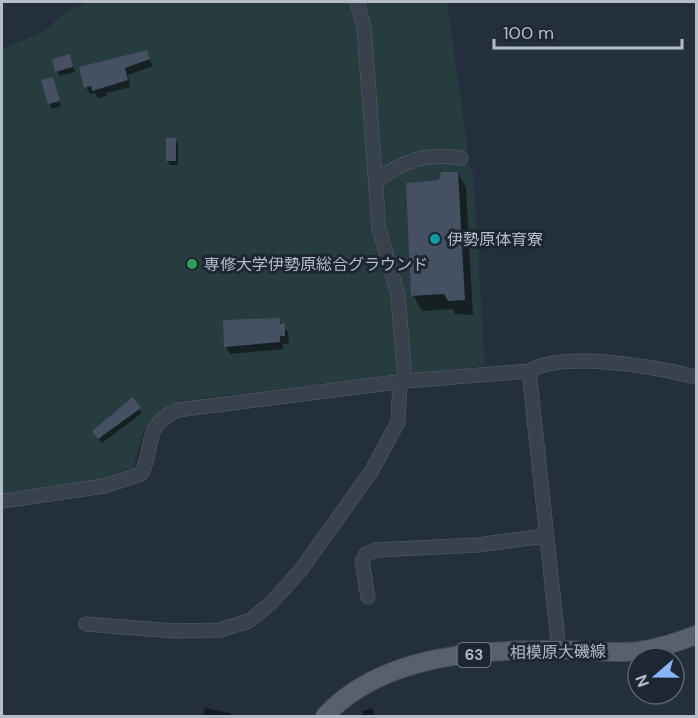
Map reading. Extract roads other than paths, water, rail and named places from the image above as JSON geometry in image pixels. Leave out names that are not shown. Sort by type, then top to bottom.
[{"type":"main road","name":"相模原大磯線","points":[[326,717],[357,690],[410,665],[501,652],[639,651],[696,635]]},
{"type":"street","points":[[86,624],[173,631],[220,630],[249,621],[270,604],[300,571],[370,472],[398,422],[403,381],[398,295],[379,228],[364,27],[357,2]]},
{"type":"street","points":[[376,182],[400,164],[424,157],[460,158]]},
{"type":"street","points":[[2,501],[104,486],[141,474],[148,461],[151,433],[167,415],[177,410],[403,381],[529,371],[538,366],[598,361],[656,367],[696,376]]},
{"type":"street","points":[[529,371],[559,650]]},
{"type":"street","points":[[368,597],[362,562],[366,554],[376,550],[477,545],[545,536]]},
{"type":"place","name":"伊勢原体育寮","points":[[435,239]]},
{"type":"place","name":"専修大学伊勢原総合グラウンド","points":[[192,264]]}]
